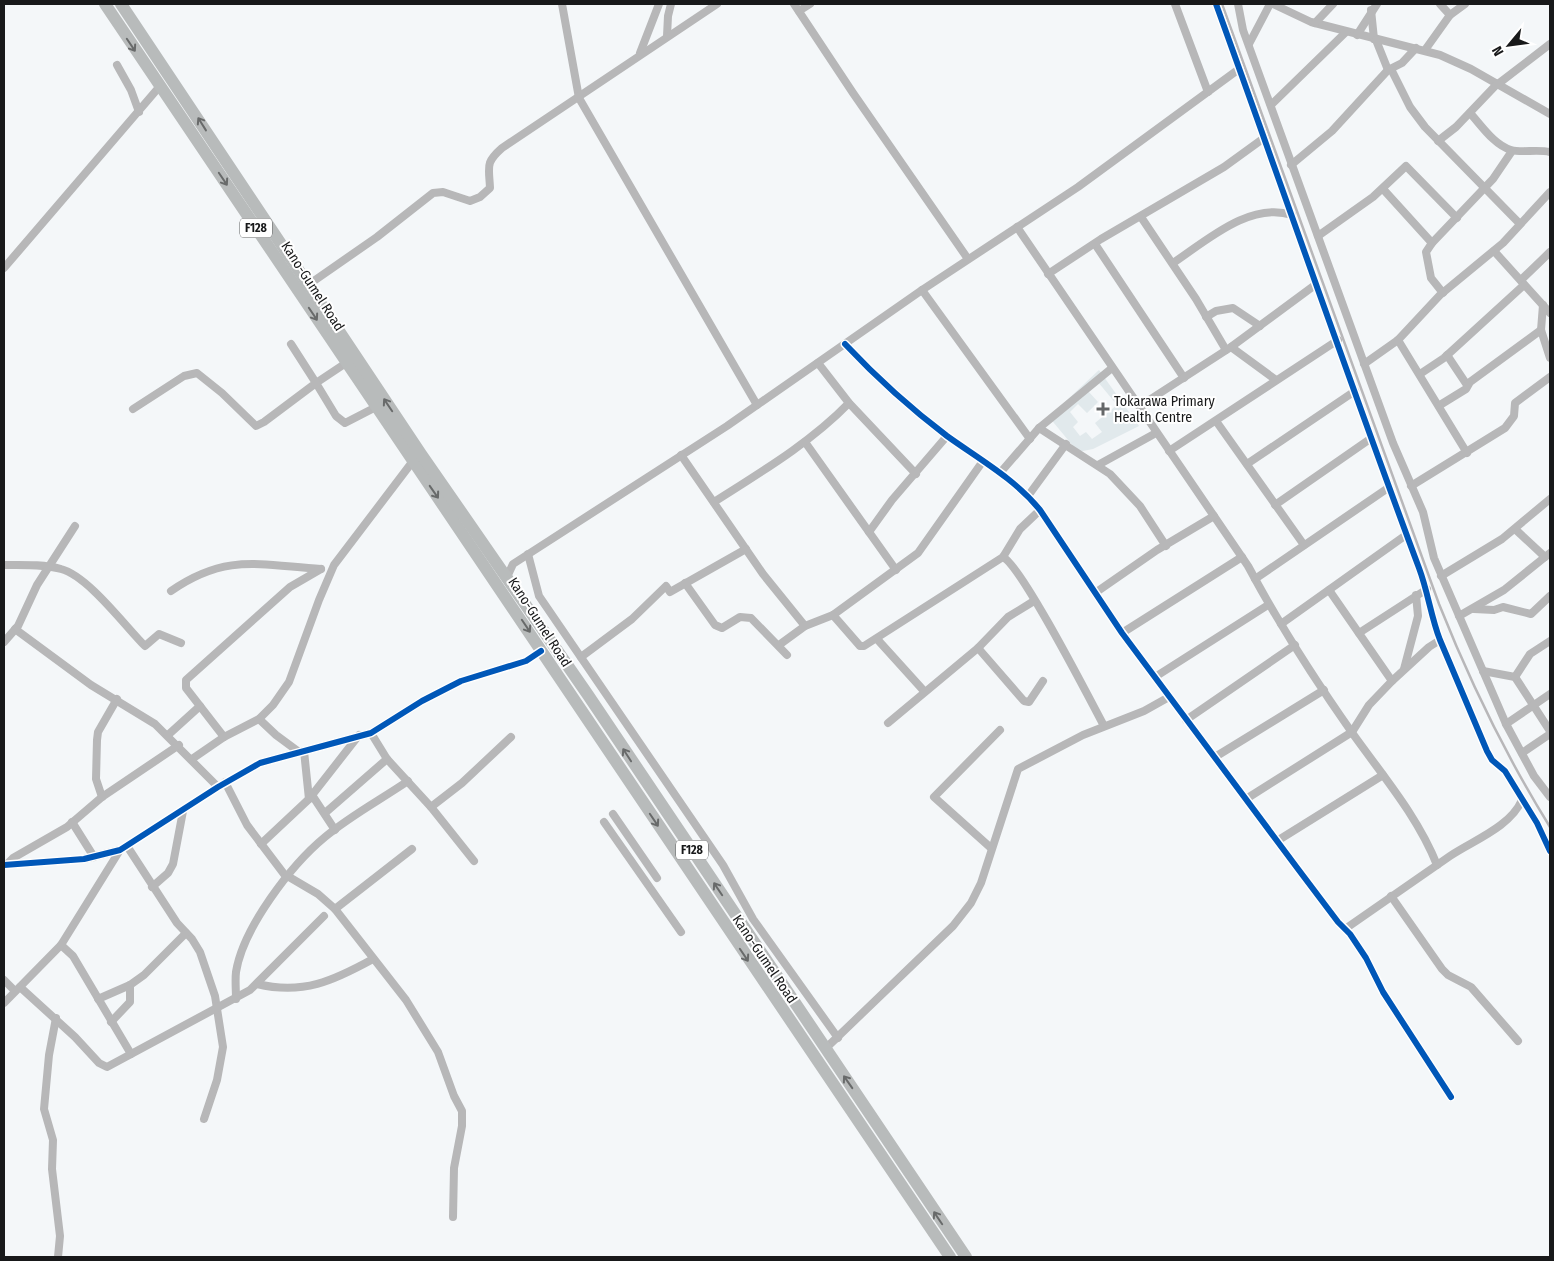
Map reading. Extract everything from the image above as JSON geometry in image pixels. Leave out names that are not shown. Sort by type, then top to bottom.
[{"type":"main road","name":"Kano-Gumel Road","points":[[105,4],[346,363],[368,385],[376,407],[950,1257]]},
{"type":"main road","name":"Kano-Gumel Road","points":[[121,4],[308,285],[368,385],[507,577],[966,1257]]},
{"type":"main road","points":[[675,849],[687,843]]},
{"type":"street","points":[[562,4],[579,98],[757,406]]},
{"type":"street","points":[[639,55],[659,4]]},
{"type":"street","points":[[667,36],[671,4]]},
{"type":"street","points":[[308,285],[377,238],[433,193],[443,192],[470,202],[480,197],[490,188],[488,164],[490,158],[502,148],[717,4]]},
{"type":"street","points":[[794,4],[968,259]]},
{"type":"street","points":[[799,11],[810,4]]},
{"type":"street","points":[[1175,4],[1208,92]]},
{"type":"street","points":[[1216,4],[1292,214],[1315,285],[1338,340],[1370,439],[1427,589],[1433,622],[1440,640],[1487,751],[1492,760],[1505,772],[1529,811],[1550,851]]},
{"type":"street","points":[[1238,4],[1248,44],[1291,165],[1393,443],[1423,512],[1434,558],[1441,576],[1506,724],[1534,776],[1550,797]]},
{"type":"street","points":[[1248,44],[1272,4],[1286,6],[1315,23],[1356,35],[1421,49],[1471,69],[1550,114]]},
{"type":"street","points":[[1315,23],[1333,4]]},
{"type":"street","points":[[1356,35],[1371,10],[1377,4]]},
{"type":"street","points":[[1440,4],[1450,15]]},
{"type":"street","points":[[1291,165],[1332,130],[1389,69],[1402,63],[1421,49],[1450,15],[1465,4]]},
{"type":"street","points":[[1371,10],[1375,39],[1410,107],[1438,142],[1520,224]]},
{"type":"street","points":[[1271,105],[1346,32]]},
{"type":"street","points":[[1438,142],[1498,84],[1550,44]]},
{"type":"street","points":[[117,65],[131,90],[140,112]]},
{"type":"street","points":[[507,577],[513,564],[757,406],[922,290],[1078,187],[1239,69]]},
{"type":"street","points":[[4,268],[123,128],[140,112],[160,86]]},
{"type":"street","points":[[1470,113],[1496,141],[1512,151],[1536,150],[1550,152]]},
{"type":"street","points":[[1048,274],[1224,167],[1264,138]]},
{"type":"street","points":[[1442,293],[1428,270],[1426,252],[1432,243],[1484,189],[1512,151]]},
{"type":"street","points":[[1318,236],[1338,224],[1382,189],[1406,166],[1457,218]]},
{"type":"street","points":[[1382,189],[1432,243]]},
{"type":"street","points":[[1364,364],[1398,340],[1442,293],[1494,251],[1550,192]]},
{"type":"street","points":[[1173,263],[1246,218],[1276,210],[1292,214]]},
{"type":"street","points":[[1140,217],[1173,263],[1228,349],[1276,380]]},
{"type":"street","points":[[1017,227],[1242,558],[1268,605],[1352,732],[1428,841],[1437,865]]},
{"type":"street","points":[[1095,244],[1184,378]]},
{"type":"street","points":[[1494,251],[1550,313]]},
{"type":"street","points":[[1420,374],[1447,354],[1522,283],[1550,252]]},
{"type":"street","points":[[1140,406],[1228,349],[1315,285]]},
{"type":"street","points":[[922,290],[1030,438]]},
{"type":"street","points":[[1543,305],[1541,330],[1550,358]]},
{"type":"street","points":[[1206,317],[1216,311],[1233,308],[1260,326]]},
{"type":"street","points":[[1440,405],[1466,389],[1468,385],[1541,330]]},
{"type":"street","points":[[1169,451],[1216,422],[1338,340]]},
{"type":"street","points":[[1398,340],[1440,405],[1467,454]]},
{"type":"street","points":[[290,344],[336,416],[345,423],[376,407]]},
{"type":"street","points":[[844,344],[905,403],[1000,473],[1028,496],[1040,510],[1122,633],[1277,842],[1366,958],[1383,992],[1451,1097]]},
{"type":"street","points":[[1447,354],[1468,385]]},
{"type":"street","points":[[133,409],[184,376],[197,373],[222,393],[256,426],[346,363]]},
{"type":"street","points":[[818,363],[849,403],[916,474]]},
{"type":"street","points":[[1000,473],[1039,428],[1112,368]]},
{"type":"street","points":[[1411,486],[1467,454],[1510,424],[1516,403],[1550,377]]},
{"type":"street","points":[[1247,464],[1355,391]]},
{"type":"street","points":[[714,502],[804,442],[832,421],[849,403]]},
{"type":"street","points":[[1216,422],[1304,545]]},
{"type":"street","points":[[1039,428],[1098,465],[1120,484],[1140,506],[1166,546]]},
{"type":"street","points":[[1098,465],[1156,433]]},
{"type":"street","points":[[869,532],[948,436]]},
{"type":"street","points":[[1275,505],[1370,439]]},
{"type":"street","points":[[804,442],[896,570]]},
{"type":"street","points":[[1028,496],[1066,444]]},
{"type":"street","points":[[681,455],[746,549],[805,626]]},
{"type":"street","points":[[192,758],[224,737],[260,719],[273,705],[289,682],[318,600],[334,565],[413,461]]},
{"type":"street","points":[[779,645],[805,626],[833,615],[859,594],[918,553],[983,461]]},
{"type":"street","points":[[1255,579],[1388,488]]},
{"type":"street","points":[[1441,576],[1484,551],[1515,529],[1550,499]]},
{"type":"street","points":[[833,615],[860,646],[877,639],[1003,556],[1020,529],[1040,510]]},
{"type":"street","points":[[1095,593],[1214,516]]},
{"type":"street","points":[[4,642],[15,629],[37,585],[75,526]]},
{"type":"street","points":[[1459,616],[1525,575],[1548,555],[1515,529]]},
{"type":"street","points":[[1281,624],[1406,535]]},
{"type":"street","points":[[581,657],[646,607],[661,589],[666,586],[670,592],[746,549]]},
{"type":"street","points":[[528,554],[539,596],[723,865],[762,934],[838,1038]]},
{"type":"street","points":[[1003,556],[1017,572],[1104,726]]},
{"type":"street","points":[[1122,633],[1242,558]]},
{"type":"street","points":[[171,592],[181,583],[217,566],[256,562],[321,569]]},
{"type":"street","points":[[4,565],[50,567],[68,571],[79,578],[145,646],[159,634],[181,644]]},
{"type":"street","points":[[224,737],[186,688],[186,680],[290,587],[321,569],[334,565]]},
{"type":"street","points":[[685,583],[715,625],[722,628],[740,617],[748,616],[787,655]]},
{"type":"street","points":[[1359,633],[1416,594],[1427,589]]},
{"type":"street","points":[[1329,590],[1392,681]]},
{"type":"street","points":[[1404,669],[1418,616],[1416,594]]},
{"type":"street","points":[[1471,609],[1494,610],[1503,607],[1531,614],[1550,596]]},
{"type":"street","points":[[888,723],[924,691],[936,684],[978,648],[1008,617],[1034,601]]},
{"type":"street","points":[[1155,677],[1268,605]]},
{"type":"street","points":[[15,629],[92,685],[117,699],[168,735],[222,784],[261,844],[288,877],[318,894],[335,909],[416,1015],[438,1052],[454,1096],[462,1111],[462,1126],[454,1168],[453,1217]]},
{"type":"street","points":[[877,639],[924,691]]},
{"type":"street","points":[[1246,799],[1352,732],[1369,705],[1404,669],[1440,640]]},
{"type":"street","points":[[1515,677],[1530,654],[1550,641]]},
{"type":"street","points":[[1186,720],[1295,645]]},
{"type":"street","points":[[978,648],[1024,701],[1029,702],[1043,681]]},
{"type":"street","points":[[6,865],[84,860],[123,848],[183,811],[222,784],[260,763],[371,732],[422,701],[461,681],[526,661],[541,651]]},
{"type":"street","points":[[1483,671],[1515,677],[1550,733],[1522,752]]},
{"type":"street","points":[[1215,757],[1324,690]]},
{"type":"street","points":[[1506,724],[1550,694]]},
{"type":"street","points":[[826,1049],[962,916],[976,895],[1018,770],[1046,753],[1104,726],[1144,711],[1169,697]]},
{"type":"street","points":[[102,797],[96,779],[96,740],[101,726],[117,699]]},
{"type":"street","points":[[168,735],[200,706]]},
{"type":"street","points":[[260,719],[271,732],[301,752],[311,797],[325,813],[335,830]]},
{"type":"street","points":[[991,848],[934,797],[1000,730]]},
{"type":"street","points":[[371,732],[387,759],[432,807],[474,860]]},
{"type":"street","points":[[261,844],[311,797],[360,736]]},
{"type":"street","points":[[432,807],[462,783],[511,737]]},
{"type":"street","points":[[6,865],[13,858],[72,822],[102,797],[179,745]]},
{"type":"street","points":[[325,813],[387,759]]},
{"type":"street","points":[[1277,842],[1383,775]]},
{"type":"street","points":[[236,999],[236,972],[243,948],[269,897],[288,877],[301,859],[335,830],[408,781]]},
{"type":"street","points":[[1345,929],[1437,865],[1491,832],[1518,810],[1522,800]]},
{"type":"street","points":[[1518,810],[1529,811]]},
{"type":"street","points":[[152,887],[168,873],[173,864],[183,811]]},
{"type":"street","points":[[613,814],[657,878]]},
{"type":"street","points":[[72,822],[94,857]]},
{"type":"street","points":[[604,822],[681,932]]},
{"type":"street","points":[[123,848],[200,952],[218,1006],[223,1047],[222,1058],[204,1119]]},
{"type":"street","points":[[4,1003],[61,945],[123,848]]},
{"type":"street","points":[[335,909],[412,849]]},
{"type":"street","points":[[1391,896],[1442,969],[1448,975],[1471,986],[1518,1041]]},
{"type":"street","points":[[4,980],[56,1018],[102,1066],[111,1065],[218,1006],[236,999],[256,984],[324,916]]},
{"type":"street","points":[[98,999],[130,984],[144,974],[186,933]]},
{"type":"street","points":[[61,945],[73,956],[131,1054]]},
{"type":"street","points":[[256,984],[285,988],[320,985],[341,977],[373,959]]},
{"type":"street","points":[[111,1022],[130,1002],[130,984]]},
{"type":"street","points":[[56,1018],[49,1055],[44,1109],[53,1140],[52,1169],[60,1236],[58,1257]]},
{"type":"shaded area","points":[[1099,370],[1139,426],[1093,449],[1078,452],[1049,417]],"holes":[[[1098,382],[1117,405],[1095,423],[1102,432],[1092,439],[1086,432],[1080,436],[1073,427],[1078,422],[1070,412],[1078,404],[1087,413],[1098,402],[1088,391]]]},
{"type":"railway","points":[[1222,4],[1439,604],[1463,662],[1490,718],[1518,773],[1550,827]]},
{"type":"cycle path","points":[[1216,4],[1419,568],[1440,640],[1487,751],[1492,760],[1505,771],[1537,823],[1550,851]]},
{"type":"cycle path","points":[[845,344],[907,404],[947,436],[1008,479],[1040,510],[1122,633],[1338,922],[1350,934],[1366,958],[1383,992],[1451,1097]]},
{"type":"cycle path","points":[[4,865],[84,859],[120,850],[218,787],[260,763],[371,733],[422,701],[461,681],[526,661],[541,651]]},
{"type":"place","name":"Tokarawa Primary Health Centre","points":[[1103,409]]}]
